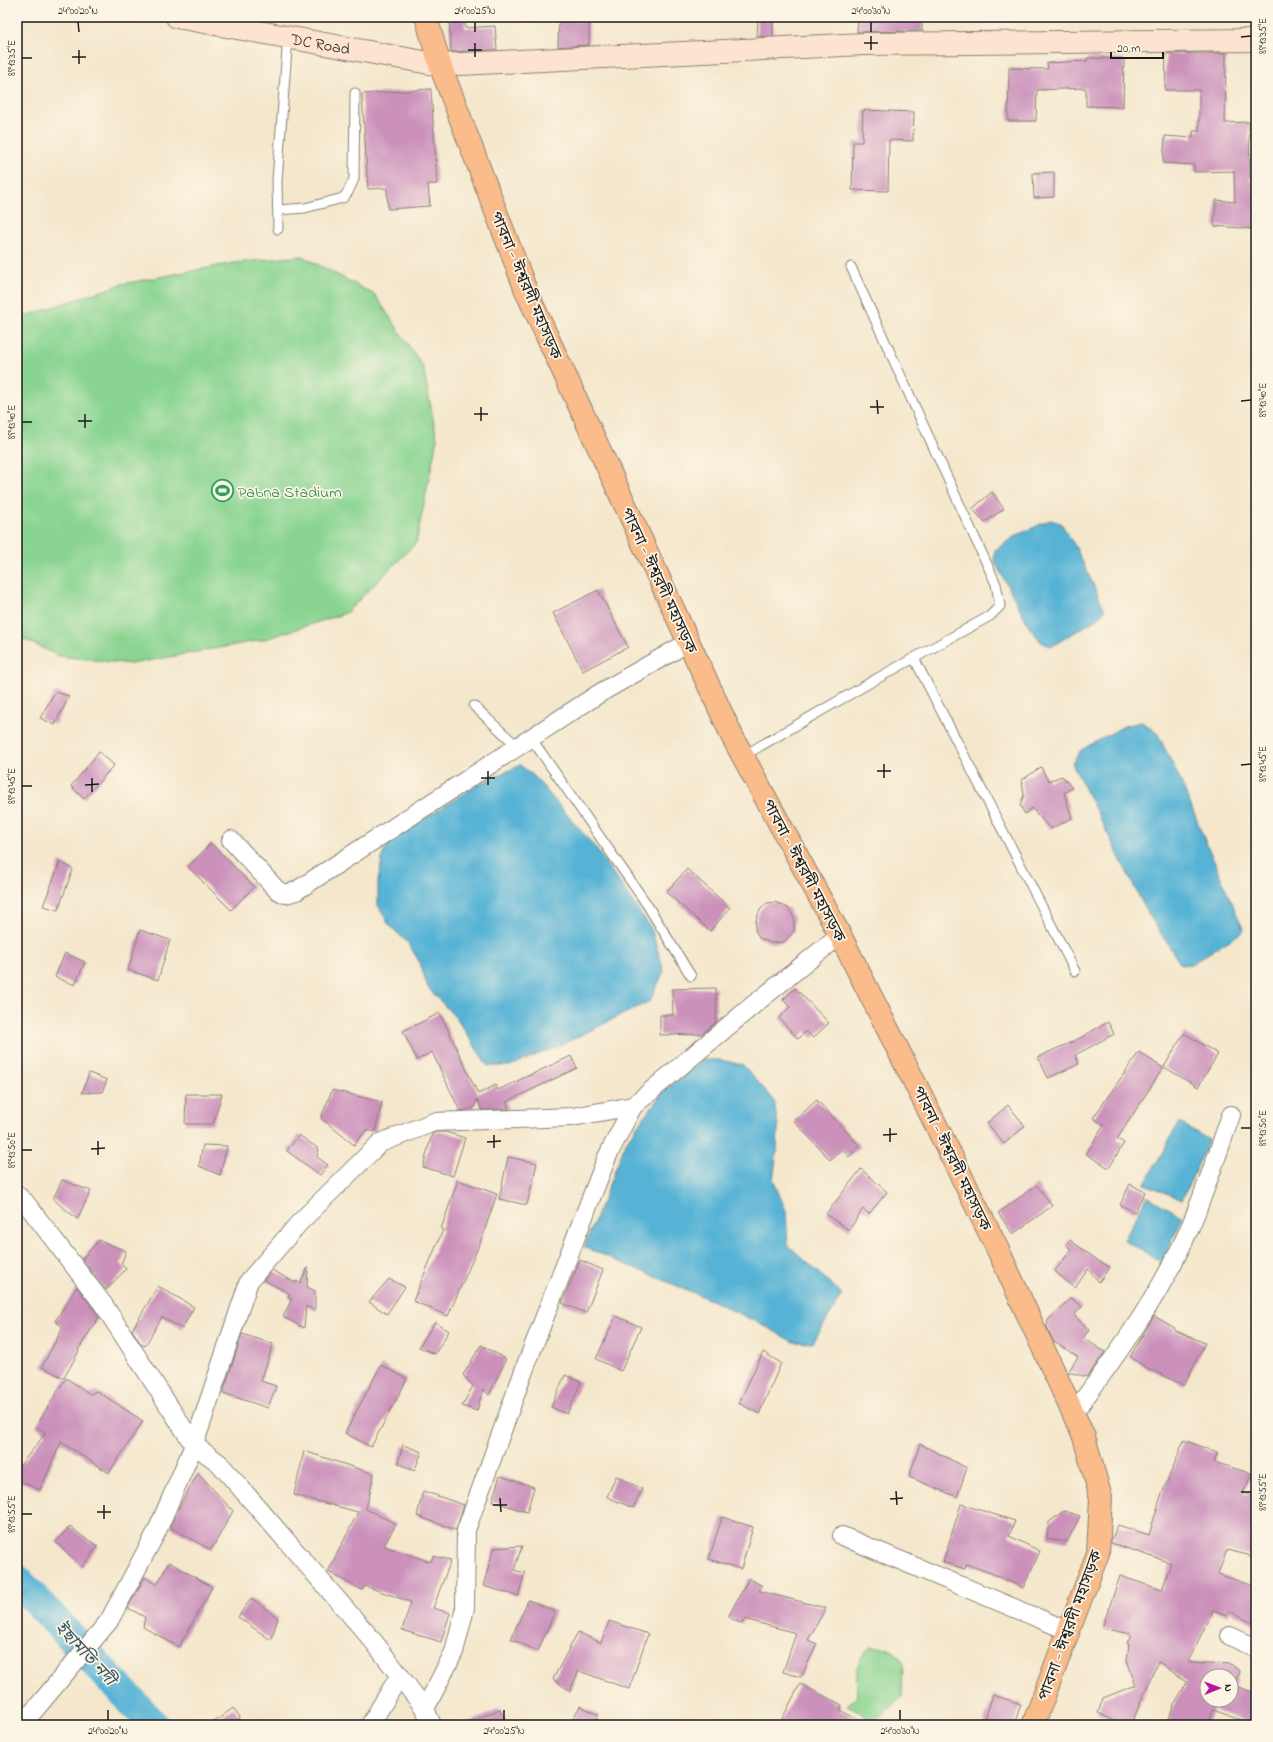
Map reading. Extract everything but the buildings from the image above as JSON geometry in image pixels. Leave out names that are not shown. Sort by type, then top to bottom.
[{"type":"main road","name":"পাবনা - ঈশ্বরদী মহাসড়ক","points":[[426,17],[440,65],[527,293],[743,756],[840,935],[999,1252],[1084,1437],[1101,1498],[1098,1554],[1033,1725]]},
{"type":"street","name":"DC Road","points":[[177,17],[245,23],[288,37],[440,65],[864,44],[1256,40]]},
{"type":"street","points":[[231,840],[277,890],[284,894],[296,891],[600,693],[689,642]]},
{"type":"street","points":[[429,1717],[454,1652],[465,1608],[466,1530],[526,1365],[607,1158],[633,1106],[752,1006],[840,935]]},
{"type":"street","points":[[22,1725],[109,1621],[157,1531],[194,1445],[249,1281],[300,1222],[380,1143],[434,1122],[572,1117],[633,1106]]},
{"type":"street","points":[[1073,1414],[1119,1352],[1160,1284],[1190,1227],[1231,1115]]},
{"type":"street","points":[[17,1195],[25,1202],[103,1304],[194,1445],[219,1464],[374,1642],[400,1675],[429,1717]]},
{"type":"street","points":[[842,1536],[1069,1630]]},
{"type":"street","points":[[1230,1636],[1256,1648]]},
{"type":"street","points":[[370,1725],[400,1675]]},
{"type":"lane","points":[[278,229],[277,181],[288,37]]},
{"type":"lane","points":[[278,210],[305,208],[343,198],[348,192],[354,180],[355,93]]},
{"type":"lane","points":[[743,756],[990,616],[1000,606],[996,584],[851,267]]},
{"type":"lane","points":[[914,658],[1075,971]]},
{"type":"lane","points":[[474,706],[525,742],[646,903],[691,976]]},
{"type":"green space","name":"Pabna Stadium","points":[[302,256],[375,295],[423,367],[437,439],[416,543],[346,613],[262,640],[131,664],[59,656],[17,636],[17,319],[122,284],[234,263]]},
{"type":"green space","points":[[870,1647],[889,1648],[903,1661],[902,1697],[884,1714],[869,1722],[859,1711],[847,1705],[858,1696],[856,1682],[857,1670],[861,1658]]},
{"type":"water","points":[[1050,520],[1061,523],[1076,548],[1105,610],[1097,619],[1052,646],[1042,643],[1030,628],[994,560],[995,550],[1015,536]]},
{"type":"water","points":[[1142,722],[1158,734],[1183,786],[1244,931],[1191,964],[1181,965],[1146,910],[1072,763],[1081,750],[1124,726]]},
{"type":"water","points":[[520,765],[534,776],[594,846],[651,928],[664,971],[650,1001],[559,1046],[510,1066],[488,1066],[456,1018],[428,988],[420,963],[408,943],[389,925],[378,905],[378,881],[383,854],[389,842],[475,786]]},
{"type":"water","points":[[702,1060],[721,1060],[743,1065],[774,1100],[778,1127],[777,1151],[773,1179],[786,1211],[788,1245],[842,1294],[813,1343],[793,1342],[765,1326],[713,1301],[584,1247],[627,1140],[663,1092]]},
{"type":"water","points":[[1179,1122],[1209,1140],[1182,1200],[1145,1184]]},
{"type":"water","points":[[1147,1196],[1183,1217],[1162,1262],[1124,1240]]},
{"type":"waterway","name":"ইছামতি নদী","points":[[17,1580],[154,1725]]},
{"type":"place","name":"Pabna Stadium","points":[[222,491]]}]
